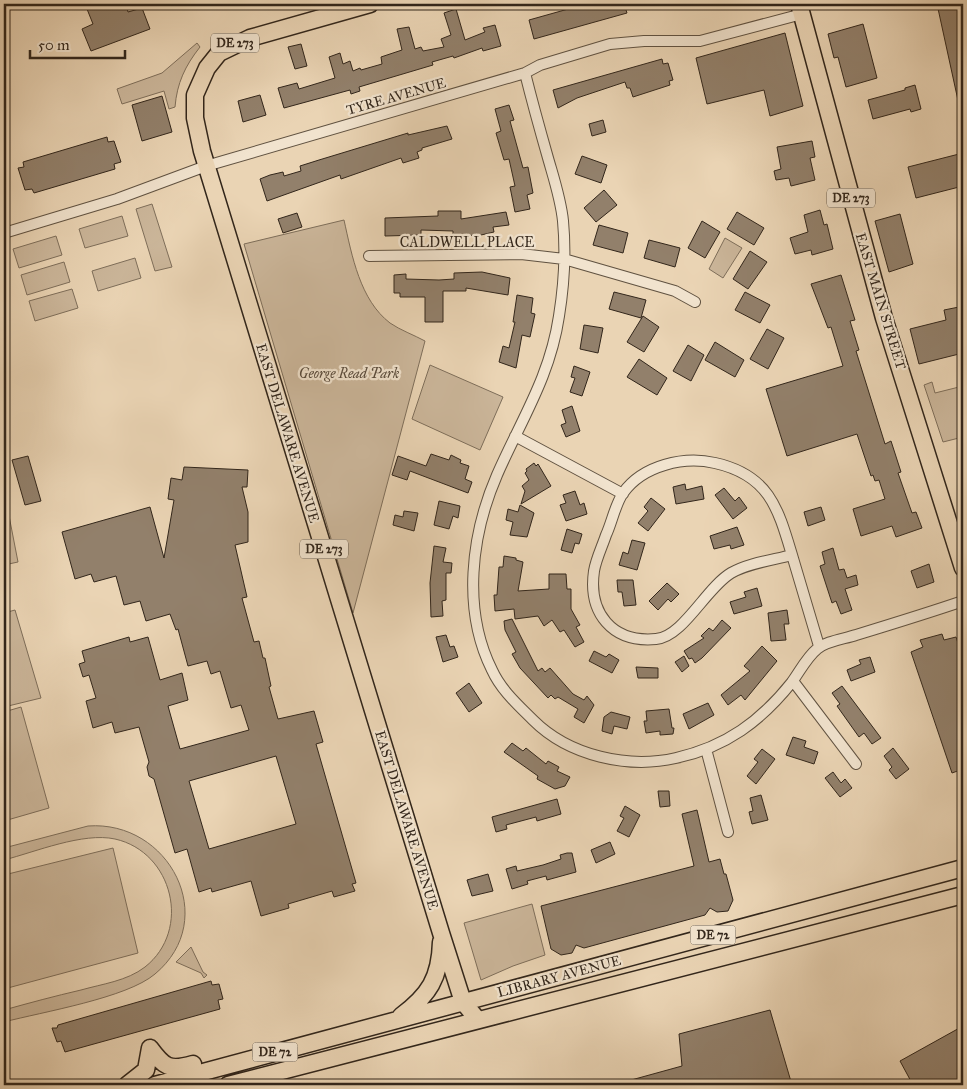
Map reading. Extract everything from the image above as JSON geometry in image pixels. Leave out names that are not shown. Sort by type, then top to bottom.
[{"type":"main road","name":"EAST DELAWARE AVENUE","points":[[370,4],[250,38],[224,50],[214,58],[201,78],[194,102],[196,128],[441,933],[464,1002],[478,1020]]},
{"type":"main road","name":"EAST MAIN STREET","points":[[800,9],[884,318],[963,568]]},
{"type":"main road","points":[[945,510],[963,540]]},
{"type":"main road","name":"LIBRARY AVENUE","points":[[155,1085],[963,868]]},
{"type":"main road","name":"LIBRARY AVENUE","points":[[228,1085],[963,895]]},
{"type":"main road","points":[[395,1020],[426,995],[431,986],[440,957],[441,933]]},
{"type":"main road","points":[[127,1085],[141,1076],[146,1070],[150,1048],[161,1063],[172,1068],[264,1045],[302,1045]]},
{"type":"street","name":"TYRE AVENUE","points":[[4,233],[117,199],[206,166],[525,73],[540,65],[610,44],[700,41],[800,9]]},
{"type":"street","points":[[525,73],[560,200],[564,259],[559,316],[548,366],[538,392],[496,478],[480,530],[473,572],[476,623],[482,648],[493,673],[505,691],[538,725],[573,747],[607,758],[641,761],[665,760],[724,742],[754,723],[793,681],[819,646],[963,601]]},
{"type":"street","name":"CALDWELL PLACE","points":[[369,256],[521,254],[564,259],[675,291],[695,302]]},
{"type":"street","points":[[516,436],[623,494]]},
{"type":"street","points":[[792,555],[732,572],[711,589],[684,622],[671,634],[659,639],[644,640],[618,632],[605,623],[598,612],[593,588],[596,563],[623,494],[635,480],[674,462],[699,461],[727,466],[751,478],[772,498],[778,510],[792,555],[819,646]]},
{"type":"street","points":[[793,681],[856,764]]},
{"type":"street","points":[[706,749],[728,832]]},
{"type":"green space","points":[[197,43],[200,47],[183,75],[175,107],[169,109],[164,91],[122,104],[117,89],[162,73]]},
{"type":"green space","points":[[152,204],[172,267],[155,271],[136,209]]},
{"type":"green space","points":[[122,216],[128,236],[85,248],[79,229]]},
{"type":"green space","name":"George Read Park","points":[[344,220],[354,262],[364,290],[371,302],[390,323],[425,341],[353,613],[244,244]]},
{"type":"green space","points":[[56,236],[62,255],[19,268],[13,249]]},
{"type":"green space","points":[[725,238],[742,248],[723,278],[709,269]]},
{"type":"green space","points":[[135,258],[141,278],[98,291],[92,271]]},
{"type":"green space","points":[[64,262],[70,282],[27,295],[21,275]]},
{"type":"green space","points":[[72,289],[78,308],[35,321],[29,301]]},
{"type":"green space","points":[[430,365],[503,397],[480,450],[412,419]]},
{"type":"green space","points":[[932,382],[935,393],[963,386],[963,437],[943,442],[924,385]]},
{"type":"green space","points":[[4,490],[18,562],[4,565]]},
{"type":"green space","points":[[15,610],[41,698],[4,707],[4,613]]},
{"type":"green space","points":[[21,707],[49,808],[4,821],[4,712]]},
{"type":"green space","points":[[88,826],[117,828],[142,839],[162,856],[177,877],[184,901],[184,927],[174,952],[155,974],[142,983],[125,990],[83,1003],[4,1022],[4,1010],[114,982],[138,972],[160,951],[168,933],[171,914],[169,894],[162,875],[151,859],[135,847],[115,839],[89,838],[74,840],[4,860],[4,848]]},
{"type":"green space","points":[[113,848],[138,953],[4,989],[4,875]]},
{"type":"green space","points":[[532,904],[545,955],[481,980],[464,923]]},
{"type":"green space","points":[[191,947],[203,972],[207,975],[204,978],[201,973],[176,962]]},
{"type":"building","points":[[85,4],[126,4],[128,12],[142,8],[150,29],[91,51],[82,29],[93,24]]},
{"type":"building","points":[[586,4],[624,4],[627,13],[534,39],[529,20]]},
{"type":"building","points":[[937,4],[963,4],[963,105],[959,105]]},
{"type":"building","points":[[456,9],[465,40],[485,32],[483,28],[495,25],[501,46],[483,51],[482,48],[454,58],[453,56],[432,62],[433,65],[359,87],[360,91],[351,94],[350,90],[284,108],[278,88],[297,83],[299,89],[335,78],[329,57],[340,53],[343,64],[350,61],[353,71],[382,64],[381,57],[402,50],[397,29],[409,27],[415,49],[421,47],[423,51],[444,47],[441,39],[451,35],[444,13]]},
{"type":"building","points":[[863,24],[877,78],[846,87],[838,57],[834,58],[828,34]]},
{"type":"building","points":[[785,33],[803,106],[770,116],[764,90],[707,104],[696,58]]},
{"type":"building","points":[[301,44],[307,66],[295,69],[288,47]]},
{"type":"building","points":[[662,59],[663,64],[668,63],[673,80],[669,81],[670,85],[633,97],[630,88],[627,88],[625,82],[577,98],[558,108],[553,90]]},
{"type":"building","points":[[915,85],[921,109],[911,112],[910,109],[873,119],[868,100],[905,90],[905,88]]},
{"type":"building","points":[[260,95],[266,115],[243,122],[238,101]]},
{"type":"building","points":[[162,96],[172,132],[142,141],[132,105]]},
{"type":"building","points":[[509,105],[514,120],[510,121],[523,168],[528,167],[533,193],[527,195],[530,209],[515,212],[510,187],[515,186],[509,159],[504,160],[496,133],[501,131],[495,109]]},
{"type":"building","points":[[603,120],[606,132],[592,136],[589,124]]},
{"type":"building","points":[[447,126],[452,139],[422,148],[422,150],[417,152],[419,158],[403,163],[401,158],[341,179],[340,175],[267,201],[260,179],[283,172],[284,176],[301,171],[300,166],[408,133],[408,135]]},
{"type":"building","points":[[107,137],[108,142],[114,141],[121,162],[114,164],[115,169],[34,193],[32,189],[25,190],[18,168],[24,167],[23,162]]},
{"type":"building","points":[[812,141],[815,157],[810,158],[815,180],[791,186],[789,178],[776,180],[774,171],[781,169],[777,147]]},
{"type":"building","points":[[963,153],[963,186],[916,198],[908,167]]},
{"type":"building","points":[[582,156],[607,165],[601,183],[575,174]]},
{"type":"building","points":[[604,190],[617,205],[596,222],[584,208]]},
{"type":"building","points":[[820,210],[824,225],[827,224],[833,249],[812,255],[811,250],[795,254],[790,238],[808,232],[804,215]]},
{"type":"building","points":[[438,211],[461,211],[461,219],[506,212],[509,225],[493,227],[494,232],[481,235],[453,236],[453,231],[421,230],[421,235],[385,236],[385,218],[438,216]]},
{"type":"building","points":[[737,212],[764,228],[754,245],[727,229]]},
{"type":"building","points":[[297,213],[302,227],[283,233],[278,219]]},
{"type":"building","points":[[900,214],[913,264],[889,272],[875,221]]},
{"type":"building","points":[[702,221],[720,232],[705,258],[688,248]]},
{"type":"building","points":[[599,225],[628,233],[623,253],[593,245]]},
{"type":"building","points":[[649,240],[680,248],[675,267],[644,258]]},
{"type":"building","points":[[750,251],[767,262],[748,289],[733,279]]},
{"type":"building","points":[[482,272],[510,278],[508,295],[466,288],[466,291],[443,291],[443,322],[425,322],[425,297],[400,297],[400,293],[394,293],[394,275],[406,274],[406,279],[439,280],[454,279],[454,273]]},
{"type":"building","points":[[841,275],[855,320],[850,321],[859,350],[856,351],[885,444],[891,441],[901,472],[898,473],[912,513],[916,512],[922,528],[896,537],[892,526],[861,536],[853,509],[885,499],[879,480],[875,481],[873,475],[871,476],[857,434],[787,456],[766,389],[843,366],[831,327],[828,328],[811,284]]},
{"type":"building","points":[[614,292],[646,300],[641,318],[609,309]]},
{"type":"building","points":[[745,292],[770,305],[760,323],[735,310]]},
{"type":"building","points":[[517,295],[533,298],[531,313],[535,314],[530,337],[522,335],[516,368],[499,362],[503,346],[509,348],[515,322],[513,322]]},
{"type":"building","points":[[959,307],[963,316],[963,353],[919,364],[910,329],[946,320],[944,310]]},
{"type":"building","points":[[643,316],[659,327],[644,352],[627,342]]},
{"type":"building","points":[[584,325],[603,328],[598,353],[580,349]]},
{"type":"building","points":[[767,329],[784,338],[768,369],[750,359]]},
{"type":"building","points":[[715,342],[744,360],[735,377],[705,360]]},
{"type":"building","points":[[688,345],[704,355],[691,381],[673,371]]},
{"type":"building","points":[[639,359],[667,378],[657,395],[627,377]]},
{"type":"building","points":[[574,366],[590,372],[582,396],[570,392],[575,378],[571,377]]},
{"type":"building","points":[[572,406],[580,431],[566,437],[561,425],[566,423],[562,410]]},
{"type":"building","points":[[431,454],[449,460],[451,455],[461,460],[460,463],[469,466],[465,479],[472,482],[468,493],[410,471],[407,480],[392,475],[398,456],[426,466]]},
{"type":"building","points":[[28,456],[41,501],[25,505],[12,460]]},
{"type":"building","points":[[534,463],[536,466],[538,464],[551,486],[521,504],[525,491],[522,486],[529,480],[525,473],[526,469]]},
{"type":"building","points":[[184,467],[248,470],[247,487],[242,487],[248,512],[248,542],[235,545],[247,597],[242,598],[254,642],[259,641],[263,658],[265,658],[271,686],[269,687],[278,719],[314,711],[323,742],[316,744],[356,883],[352,884],[355,891],[334,897],[332,891],[288,904],[289,908],[261,916],[251,881],[212,892],[211,888],[199,892],[187,849],[175,853],[154,779],[149,776],[147,767],[149,762],[139,727],[115,733],[112,722],[93,728],[86,701],[96,698],[89,675],[83,677],[79,664],[85,662],[82,651],[129,637],[130,642],[148,637],[160,680],[182,673],[188,700],[168,706],[180,749],[249,730],[241,705],[231,708],[220,671],[211,674],[207,661],[188,666],[178,629],[176,630],[170,614],[146,621],[140,601],[124,605],[116,576],[94,582],[91,574],[75,579],[62,532],[150,507],[164,558],[174,500],[168,499],[171,478],[182,480]],"holes":[[[276,756],[296,824],[209,849],[189,781]]]},
{"type":"building","points":[[685,484],[686,490],[702,486],[704,499],[676,504],[673,487]]},
{"type":"building","points":[[724,488],[735,501],[739,497],[747,508],[733,519],[715,495]]},
{"type":"building","points":[[575,491],[580,505],[584,503],[587,514],[566,521],[560,505],[566,503],[563,495]]},
{"type":"building","points":[[651,498],[665,509],[648,531],[638,523],[648,511],[644,507]]},
{"type":"building","points":[[439,501],[460,506],[458,518],[453,516],[449,529],[434,525]]},
{"type":"building","points":[[520,505],[534,513],[527,537],[510,535],[513,522],[506,520],[508,509],[518,512]]},
{"type":"building","points":[[821,507],[825,520],[808,526],[804,512]]},
{"type":"building","points":[[404,511],[418,513],[414,531],[393,525],[395,515],[403,517]]},
{"type":"building","points":[[737,527],[744,545],[731,549],[730,545],[714,549],[710,536]]},
{"type":"building","points":[[567,529],[582,534],[579,544],[575,543],[572,553],[561,550]]},
{"type":"building","points":[[632,540],[645,543],[637,570],[619,565],[623,552],[628,554]]},
{"type":"building","points":[[434,546],[446,548],[443,562],[452,563],[451,573],[446,573],[446,600],[442,601],[443,616],[431,617],[430,583]]},
{"type":"building","points":[[833,548],[839,570],[844,569],[847,578],[856,575],[858,585],[845,589],[852,610],[841,614],[836,601],[832,603],[820,566],[825,564],[822,552]]},
{"type":"building","points":[[504,556],[516,558],[516,560],[523,562],[518,591],[549,589],[549,574],[566,574],[567,589],[571,589],[571,609],[580,625],[576,627],[584,642],[575,647],[564,630],[560,632],[552,620],[544,626],[538,616],[515,619],[514,609],[495,611],[494,595],[497,595],[499,567],[503,567]]},
{"type":"building","points":[[929,564],[934,582],[917,588],[911,571]]},
{"type":"building","points":[[617,580],[633,580],[636,605],[624,606],[622,592],[618,592]]},
{"type":"building","points":[[667,583],[679,594],[671,602],[668,599],[658,610],[649,601]]},
{"type":"building","points":[[757,588],[762,606],[734,614],[730,602],[746,597],[744,592]]},
{"type":"building","points":[[787,610],[789,624],[784,624],[786,640],[771,641],[768,613]]},
{"type":"building","points":[[512,619],[538,671],[542,668],[545,672],[550,668],[573,694],[584,700],[587,696],[594,705],[584,723],[574,717],[578,709],[558,697],[555,699],[551,695],[548,698],[520,668],[512,654],[516,652],[505,630],[504,621]]},
{"type":"building","points":[[722,620],[731,628],[702,658],[695,663],[692,658],[689,659],[684,651],[704,638],[701,636],[709,628],[713,631]]},
{"type":"building","points":[[942,634],[944,640],[956,637],[963,659],[963,769],[952,773],[911,652],[923,647],[920,640]]},
{"type":"building","points":[[446,635],[450,647],[454,646],[458,657],[443,662],[436,637]]},
{"type":"building","points":[[762,646],[777,661],[745,700],[741,695],[728,705],[721,695],[750,671],[744,666]]},
{"type":"building","points":[[594,651],[606,657],[609,654],[619,660],[612,673],[589,661]]},
{"type":"building","points":[[684,656],[689,666],[682,672],[675,662]]},
{"type":"building","points":[[870,657],[875,672],[851,681],[847,670],[861,664],[859,660]]},
{"type":"building","points":[[636,667],[658,668],[658,678],[638,678]]},
{"type":"building","points":[[469,683],[482,703],[469,712],[456,693]]},
{"type":"building","points":[[842,686],[881,738],[872,744],[864,733],[859,737],[837,706],[840,704],[832,693]]},
{"type":"building","points":[[708,703],[714,715],[689,729],[683,714]]},
{"type":"building","points":[[669,709],[672,728],[674,728],[673,734],[660,735],[660,731],[646,733],[644,721],[647,721],[646,711]]},
{"type":"building","points":[[611,712],[630,717],[627,729],[614,726],[612,734],[602,731],[604,717]]},
{"type":"building","points":[[793,737],[806,741],[804,747],[818,752],[814,764],[786,755]]},
{"type":"building","points":[[512,743],[523,751],[526,748],[546,764],[548,761],[559,767],[557,771],[570,777],[565,786],[555,789],[537,779],[538,776],[504,752]]},
{"type":"building","points":[[893,748],[909,769],[896,779],[889,770],[892,767],[884,756]]},
{"type":"building","points":[[762,749],[775,759],[756,784],[747,776],[758,762],[754,759]]},
{"type":"building","points":[[833,772],[841,783],[845,779],[852,788],[840,797],[825,778]]},
{"type":"building","points":[[658,791],[669,791],[670,806],[660,807]]},
{"type":"building","points":[[761,795],[768,820],[752,824],[749,812],[753,811],[750,798]]},
{"type":"building","points":[[557,799],[561,814],[537,821],[536,817],[506,825],[507,829],[496,832],[492,817]]},
{"type":"building","points":[[625,806],[640,815],[629,837],[617,831],[624,818],[620,816]]},
{"type":"building","points":[[697,810],[709,862],[720,859],[724,874],[726,874],[733,900],[728,911],[717,912],[710,908],[705,915],[584,948],[576,945],[572,953],[561,955],[551,949],[541,906],[694,866],[682,814]]},
{"type":"building","points":[[610,842],[615,854],[596,863],[591,850]]},
{"type":"building","points":[[572,853],[576,872],[547,880],[546,876],[527,881],[528,884],[512,889],[506,869],[516,866],[517,871],[543,865],[561,859],[560,855]]},
{"type":"building","points":[[488,874],[493,891],[472,896],[467,880]]},
{"type":"building","points":[[211,981],[212,985],[219,984],[223,999],[218,1000],[220,1009],[65,1052],[61,1041],[57,1042],[52,1028],[57,1028],[58,1025]]},
{"type":"building","points":[[770,1010],[792,1085],[624,1085],[624,1082],[682,1066],[679,1034]]},
{"type":"building","points":[[963,1026],[963,1085],[913,1085],[900,1061]]}]
